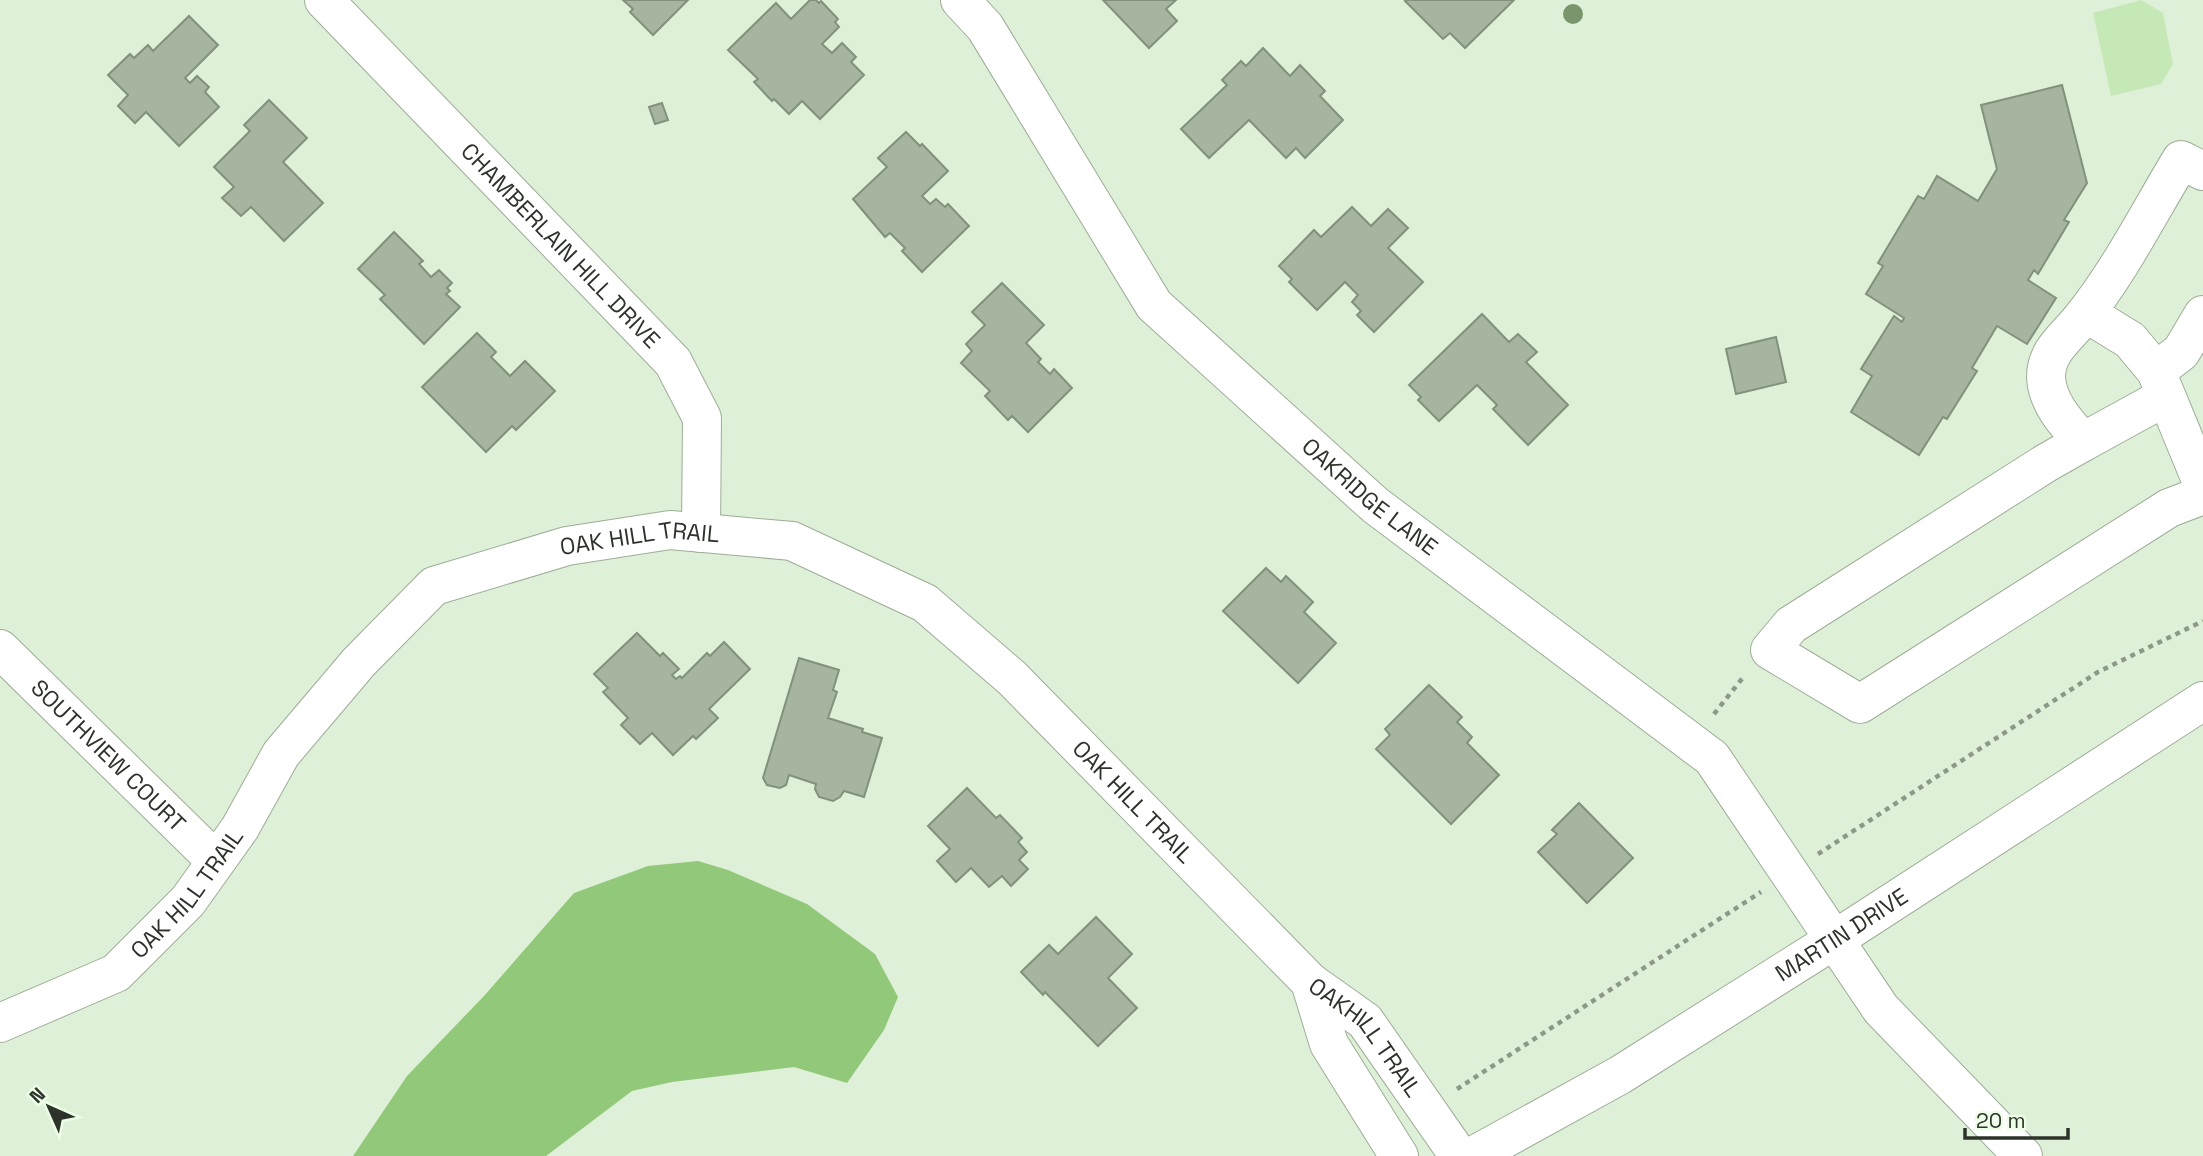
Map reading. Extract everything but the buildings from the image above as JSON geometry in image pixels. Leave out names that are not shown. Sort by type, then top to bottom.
[{"type":"street","name":"CHAMBERLAIN HILL DRIVE","points":[[324,0],[673,362],[702,418],[701,533]]},
{"type":"street","name":"OAKRIDGE LANE","points":[[960,0],[985,27],[1154,304],[1375,505],[1712,758],[1881,1009],[2022,1156]]},
{"type":"street","points":[[2083,442],[2058,412],[2046,379],[2049,354],[2086,313],[2192,165]]},
{"type":"street","points":[[2086,313],[2130,340],[2161,384],[2203,485]]},
{"type":"street","points":[[2203,314],[2161,384],[2083,442],[1791,625],[1770,650],[1860,704],[2169,508],[2203,495]]},
{"type":"street","name":"OAK HILL TRAIL","points":[[0,1023],[116,973],[188,901],[240,828],[281,754],[359,662],[435,586],[567,546],[670,530],[792,541],[925,603],[1012,678],[1310,982]]},
{"type":"street","name":"SOUTHVIEW COURT","points":[[0,649],[216,861]]},
{"type":"street","name":"MARTIN DRIVE","points":[[1473,1156],[1620,1075],[2203,701]]},
{"type":"street","name":"OAKHILL TRAIL","points":[[1310,982],[1329,1044],[1399,1156]]},
{"type":"street","name":"OAKHILL TRAIL","points":[[1310,982],[1365,1021],[1459,1156]]},
{"type":"path","points":[[1693,743],[1734,686],[1770,650]]},
{"type":"shaded area","points":[[2141,0],[2163,13],[2173,64],[2161,84],[2111,96],[2093,13]]},
{"type":"shaded area","points":[[698,861],[728,870],[807,904],[875,954],[898,997],[884,1030],[847,1083],[794,1067],[672,1082],[632,1091],[546,1156],[353,1156],[407,1076],[484,996],[574,893],[648,866]]}]
